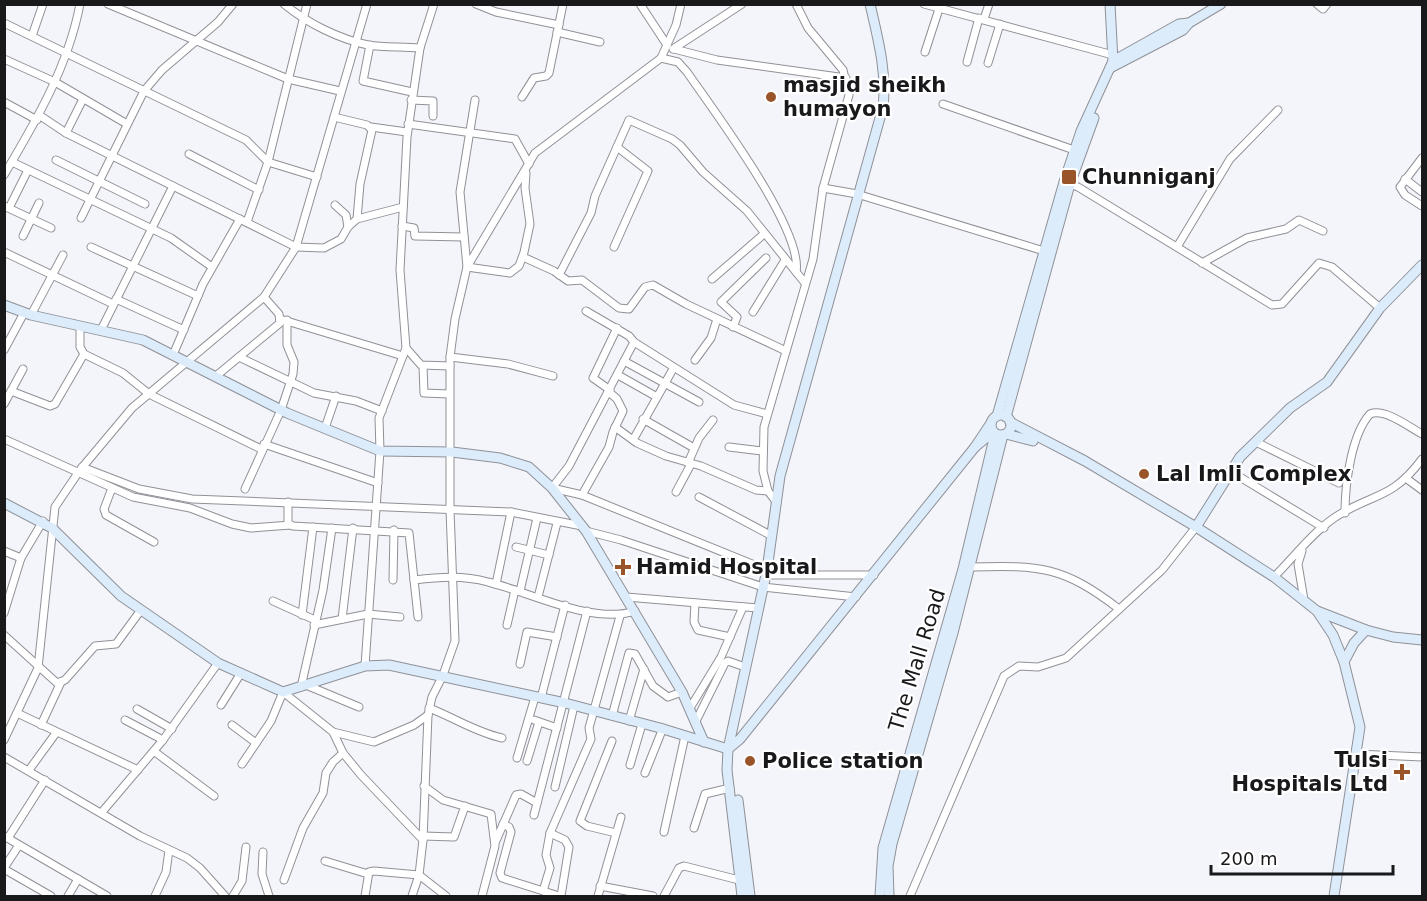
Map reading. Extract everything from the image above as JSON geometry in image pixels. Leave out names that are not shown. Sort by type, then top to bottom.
[{"type":"street","points":[[32,36],[43,4]]},
{"type":"street","points":[[4,175],[38,118],[68,53],[80,4]]},
{"type":"street","points":[[108,4],[288,79],[340,91]]},
{"type":"street","points":[[284,4],[302,18],[354,41],[370,45],[420,48]]},
{"type":"street","points":[[173,355],[212,267],[244,221],[259,190],[307,4]]},
{"type":"street","points":[[4,740],[38,668],[55,507],[81,469],[132,408],[264,297],[296,247],[354,41],[367,4]]},
{"type":"street","points":[[364,666],[380,451],[378,428],[382,411],[405,352],[400,270],[407,132],[420,48],[434,4]]},
{"type":"street","points":[[476,4],[600,42]]},
{"type":"street","points":[[522,97],[534,78],[548,75],[563,4]]},
{"type":"street","points":[[640,4],[670,47],[717,60],[846,78]]},
{"type":"street","points":[[670,47],[681,4]]},
{"type":"street","points":[[412,897],[419,875],[423,838],[429,712],[432,697],[443,675],[455,641],[450,510],[452,452],[450,357],[455,319],[467,267],[535,153],[563,129],[661,58],[670,47],[742,4]]},
{"type":"street","points":[[777,502],[768,492],[763,471],[762,451],[767,414],[818,238],[823,188],[848,107],[849,95],[843,70],[808,28],[796,4]]},
{"type":"street","points":[[742,897],[728,748],[766,573],[780,476],[883,107],[885,87],[870,4]]},
{"type":"street","points":[[924,4],[1000,24],[1115,61],[1183,30],[1189,23],[1221,4]]},
{"type":"street","points":[[967,62],[989,4]]},
{"type":"street","name":"The Mall Road","points":[[1000,427],[1074,150],[1115,61],[1110,4]]},
{"type":"street","name":"The Mall Road","points":[[880,897],[883,848],[901,798],[969,563],[1044,251],[1067,183],[1115,61],[1115,4]]},
{"type":"street","points":[[1317,4],[1323,9],[1327,4]]},
{"type":"street","points":[[81,218],[144,91],[162,70],[196,42],[231,5]]},
{"type":"street","points":[[925,52],[939,9]]},
{"type":"street","points":[[4,23],[246,140],[268,162],[317,177]]},
{"type":"street","points":[[988,63],[1000,24]]},
{"type":"street","points":[[370,45],[363,81],[434,101],[433,116]]},
{"type":"street","points":[[661,58],[678,62],[687,72],[766,188],[797,258],[796,272]]},
{"type":"street","points":[[4,59],[55,82],[127,124]]},
{"type":"street","points":[[66,132],[83,99]]},
{"type":"street","points":[[467,267],[460,192],[475,100]]},
{"type":"street","points":[[4,102],[296,247],[324,248],[341,239],[348,227],[357,219],[403,207]]},
{"type":"street","points":[[943,104],[1074,150]]},
{"type":"street","points":[[1177,247],[1230,159],[1278,110]]},
{"type":"street","points":[[334,117],[370,127],[407,132]]},
{"type":"street","points":[[559,275],[591,213],[595,196],[629,120],[672,139],[703,172],[747,211],[805,283]]},
{"type":"street","points":[[408,124],[515,139],[527,168],[525,188],[531,224],[519,266],[510,273],[467,267]]},
{"type":"street","points":[[357,219],[370,127]]},
{"type":"street","points":[[614,247],[648,171],[617,147]]},
{"type":"street","points":[[189,154],[259,190]]},
{"type":"street","points":[[1422,158],[1400,189],[1422,206]]},
{"type":"street","points":[[56,160],[145,204]]},
{"type":"street","points":[[12,162],[171,238],[212,267]]},
{"type":"street","points":[[28,170],[7,207],[51,228]]},
{"type":"street","points":[[1405,179],[1422,192]]},
{"type":"street","points":[[1067,183],[1276,306],[1282,304],[1319,263],[1328,265],[1380,308]]},
{"type":"street","points":[[101,330],[173,186]]},
{"type":"street","points":[[823,188],[857,194],[1044,251]]},
{"type":"street","points":[[22,236],[39,203]]},
{"type":"street","points":[[336,205],[346,215],[348,227]]},
{"type":"street","points":[[1202,263],[1247,238],[1286,229],[1299,220],[1323,231]]},
{"type":"street","points":[[402,226],[414,228],[415,236],[464,237]]},
{"type":"street","points":[[712,279],[764,234]]},
{"type":"street","points":[[91,247],[198,297]]},
{"type":"street","points":[[4,252],[53,276],[184,330]]},
{"type":"street","points":[[4,350],[53,276],[63,255]]},
{"type":"street","points":[[523,255],[568,281],[582,280],[619,308],[629,309],[645,286],[652,285],[786,351]]},
{"type":"street","points":[[734,327],[737,317],[721,302],[766,258]]},
{"type":"street","points":[[753,312],[785,260]]},
{"type":"street","points":[[909,897],[1004,676],[1019,666],[1038,667],[1062,661],[1162,570],[1196,527],[1230,471],[1290,408],[1327,382],[1380,308],[1422,265]]},
{"type":"street","points":[[264,297],[284,320],[405,352],[423,366],[450,366]]},
{"type":"street","points":[[4,305],[27,314],[143,340],[281,410],[380,451],[452,452],[518,462],[529,467],[552,488],[584,529],[682,692],[704,742]]},
{"type":"street","points":[[586,311],[633,338],[634,342],[673,369],[714,390],[734,405],[767,414]]},
{"type":"street","points":[[695,360],[711,338],[717,319]]},
{"type":"street","points":[[216,376],[284,320]]},
{"type":"street","points":[[245,489],[281,410],[290,383],[294,365],[287,350],[284,320]]},
{"type":"street","points":[[80,326],[80,347],[84,354],[123,373],[149,394],[263,447],[378,483]]},
{"type":"street","points":[[582,495],[609,447],[623,409],[610,391],[593,378],[617,328]]},
{"type":"street","points":[[552,488],[569,466],[634,342]]},
{"type":"street","points":[[11,392],[50,406],[55,404],[84,354]]},
{"type":"street","points":[[239,357],[314,393],[336,396],[382,411]]},
{"type":"street","points":[[450,357],[508,364],[552,376]]},
{"type":"street","points":[[624,361],[699,402]]},
{"type":"street","points":[[423,366],[424,393],[449,394]]},
{"type":"street","points":[[4,404],[22,369]]},
{"type":"street","points":[[633,440],[673,369]]},
{"type":"street","points":[[618,375],[657,397]]},
{"type":"street","points":[[325,428],[336,396]]},
{"type":"street","points":[[1345,513],[1345,486],[1350,461],[1370,414],[1378,412],[1386,415],[1422,434]]},
{"type":"street","points":[[643,419],[694,448]]},
{"type":"street","points":[[676,492],[694,448],[713,420]]},
{"type":"street","points":[[615,427],[633,440],[689,464],[756,490],[768,492]]},
{"type":"street","points":[[728,748],[740,739],[975,447],[1000,427],[1085,461],[1196,527],[1274,577],[1317,611],[1332,635],[1344,662],[1358,713],[1357,754],[1334,897]]},
{"type":"street","points":[[4,439],[139,489],[175,496],[217,501],[376,505],[511,512],[621,540],[763,587],[856,597]]},
{"type":"street","points":[[1256,442],[1339,483]]},
{"type":"street","points":[[729,447],[762,451]]},
{"type":"street","points":[[1274,577],[1324,528],[1345,513],[1388,492],[1407,479],[1422,459]]},
{"type":"street","points":[[81,469],[112,488],[141,499],[200,511],[232,524],[251,528],[291,525],[394,530],[409,533],[418,617]]},
{"type":"street","points":[[1230,471],[1324,528]]},
{"type":"street","points":[[1407,479],[1422,490]]},
{"type":"street","points":[[112,488],[104,509],[106,515],[154,542]]},
{"type":"street","points":[[552,488],[582,495],[766,573],[874,575]]},
{"type":"street","points":[[699,497],[772,536]]},
{"type":"street","points":[[288,502],[288,520],[291,525]]},
{"type":"street","points":[[4,503],[43,521],[52,528],[121,596],[141,610],[218,663],[284,693],[333,732],[367,742],[379,741],[429,712],[461,721],[477,732],[502,738]]},
{"type":"street","points":[[496,584],[511,512]]},
{"type":"street","points":[[507,625],[530,550],[537,518]]},
{"type":"street","points":[[4,613],[21,558],[43,521]]},
{"type":"street","points":[[538,597],[557,523]]},
{"type":"street","points":[[302,615],[313,527]]},
{"type":"street","points":[[304,686],[332,528]]},
{"type":"street","points":[[342,619],[353,528]]},
{"type":"street","points":[[393,580],[394,530]]},
{"type":"street","points":[[516,547],[549,555]]},
{"type":"street","points":[[1302,549],[1298,564],[1304,600]]},
{"type":"street","points":[[4,551],[21,558]]},
{"type":"street","points":[[969,563],[1052,570],[1097,592],[1119,609]]},
{"type":"street","points":[[414,580],[454,576],[496,584],[587,611],[620,616],[635,611]]},
{"type":"street","points":[[626,597],[758,608]]},
{"type":"street","points":[[273,601],[315,622],[368,614],[400,617]]},
{"type":"street","points":[[695,603],[694,622],[698,630],[730,638]]},
{"type":"street","points":[[517,758],[557,637],[565,605]]},
{"type":"street","points":[[690,708],[730,638],[742,607]]},
{"type":"street","points":[[41,725],[61,682],[95,646],[116,644],[141,610]]},
{"type":"street","points":[[555,787],[587,611]]},
{"type":"street","points":[[1317,611],[1366,630],[1393,637],[1422,640]]},
{"type":"street","points":[[543,891],[550,868],[546,855],[550,833],[591,739],[589,728],[620,616]]},
{"type":"street","points":[[1344,662],[1354,643],[1366,630]]},
{"type":"street","points":[[520,664],[527,632],[557,637]]},
{"type":"street","points":[[4,635],[52,681],[61,682]]},
{"type":"street","points":[[612,716],[629,653],[635,654],[653,686],[664,696],[682,692]]},
{"type":"street","points":[[696,721],[726,663],[728,661],[745,667]]},
{"type":"street","points":[[102,812],[164,741],[218,663]]},
{"type":"street","points":[[242,764],[271,721],[284,693],[364,666],[389,665],[538,697],[663,728],[728,748]]},
{"type":"street","points":[[629,721],[644,669]]},
{"type":"street","points":[[221,705],[241,673]]},
{"type":"street","points":[[304,686],[359,707]]},
{"type":"street","points":[[534,815],[557,728],[570,705]]},
{"type":"street","points":[[137,710],[172,729]]},
{"type":"street","points":[[17,714],[138,770]]},
{"type":"street","points":[[529,718],[557,728]]},
{"type":"street","points":[[125,720],[164,741]]},
{"type":"street","points":[[527,761],[539,722]]},
{"type":"street","points":[[630,765],[642,724]]},
{"type":"street","points":[[232,725],[256,743]]},
{"type":"street","points":[[645,773],[663,728]]},
{"type":"street","points":[[333,732],[343,753],[382,799],[423,838],[454,837],[465,806]]},
{"type":"street","points":[[29,770],[56,733]]},
{"type":"street","points":[[664,832],[686,736]]},
{"type":"street","points":[[612,741],[580,821],[587,826],[616,834]]},
{"type":"street","points":[[155,752],[214,796]]},
{"type":"street","points":[[284,880],[303,828],[323,794],[326,773],[343,753]]},
{"type":"street","points":[[1357,754],[1422,757]]},
{"type":"street","points":[[4,756],[200,868],[225,897]]},
{"type":"street","points":[[728,764],[733,770],[750,897]]},
{"type":"street","points":[[45,780],[6,837],[107,897]]},
{"type":"street","points":[[424,786],[443,800],[491,814],[495,843]]},
{"type":"street","points":[[694,828],[705,794],[730,788]]},
{"type":"street","points":[[482,897],[495,843],[516,795],[521,794],[537,803]]},
{"type":"street","name":"The Mall Road","points":[[889,897],[888,866],[901,798]]},
{"type":"street","points":[[598,897],[621,817]]},
{"type":"street","points":[[503,824],[509,827],[511,832],[500,876],[560,897],[569,847],[566,840],[550,833]]},
{"type":"street","points":[[19,844],[4,869],[48,896]]},
{"type":"street","points":[[233,897],[242,881],[246,847]]},
{"type":"street","points":[[155,897],[166,872],[169,850]]},
{"type":"street","points":[[263,852],[262,874],[269,897]]},
{"type":"street","points":[[325,861],[368,874],[374,871],[419,875],[446,897]]},
{"type":"street","points":[[664,897],[679,868],[684,866],[739,880]]},
{"type":"street","points":[[365,897],[368,874]]},
{"type":"street","points":[[68,897],[78,879]]},
{"type":"street","points":[[600,886],[653,897]]},
{"type":"street","points":[[435,888],[436,897]]},
{"type":"place","name":"masjid sheikh humayon","points":[[771,97]]},
{"type":"place","name":"Chunniganj","points":[[1069,177]]},
{"type":"place","name":"Lal Imli Complex","points":[[1144,474]]},
{"type":"place","name":"Hamid Hospital","points":[[623,567]]},
{"type":"place","name":"Police station","points":[[750,761]]},
{"type":"place","name":"Tulsi Hospitals Ltd","points":[[1402,772]]}]
